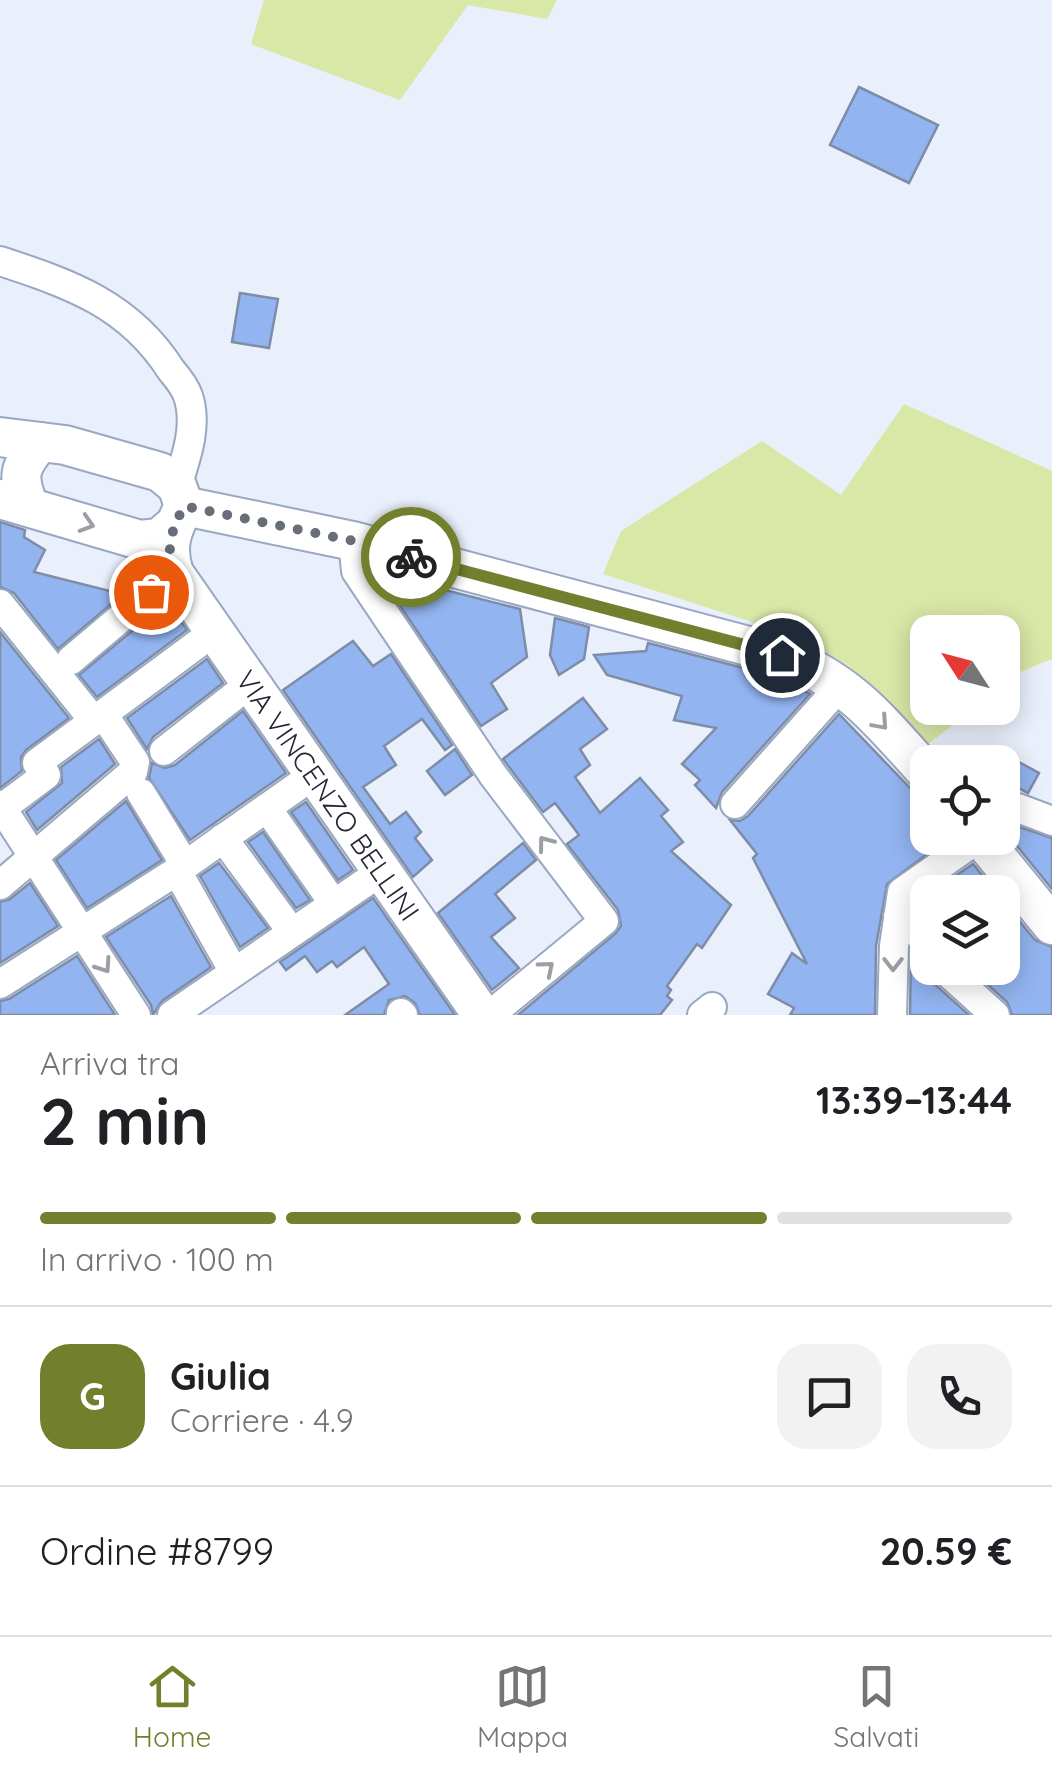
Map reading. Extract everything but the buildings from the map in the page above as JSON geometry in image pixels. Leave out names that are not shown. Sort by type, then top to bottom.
[{"type":"street","points":[[0,261],[76,287],[120,312],[158,349],[188,395],[192,427],[182,507],[169,558],[174,573],[71,660]]},
{"type":"street","points":[[16,439],[26,458],[14,503],[140,540],[159,538],[182,507]]},
{"type":"street","points":[[16,439],[65,445],[160,472],[182,507],[354,541],[782,655],[842,684],[910,755]]},
{"type":"street","points":[[354,541],[356,571],[493,775],[604,921],[490,1015]]},
{"type":"street","name":"VIA VINCENZO BELLINI","points":[[174,573],[482,1015]]},
{"type":"street","points":[[0,604],[135,762],[137,782],[234,972]]},
{"type":"street","points":[[136,1015],[1,806],[46,775],[37,763],[215,632]]},
{"type":"street","points":[[164,751],[251,683]]},
{"type":"street","points":[[735,804],[842,684]]},
{"type":"street","points":[[0,984],[181,868],[315,774]]},
{"type":"street","points":[[0,885],[137,782]]},
{"type":"street","points":[[267,808],[334,904]]},
{"type":"street","points":[[1020,809],[1052,821]]},
{"type":"street","points":[[223,838],[292,932]]},
{"type":"street","points":[[892,1015],[894,946],[902,892],[955,855]]},
{"type":"street","points":[[994,855],[1052,925]]},
{"type":"street","points":[[172,1015],[382,871]]},
{"type":"street","points":[[898,917],[910,927]]},
{"type":"street","points":[[962,985],[996,1015]]},
{"type":"green space","points":[[264,0],[557,0],[547,19],[468,5],[400,100],[251,44]]},
{"type":"green space","points":[[904,404],[1052,471],[1052,659],[1020,672],[1020,615],[910,615],[910,725],[953,725],[928,744],[849,666],[802,638],[603,574],[621,531],[762,441],[841,495]]},
{"type":"way so far","points":[[151,592],[174,573],[169,543],[172,527],[184,506],[354,541],[411,557]]},
{"type":"route","points":[[411,557],[782,655]]}]
